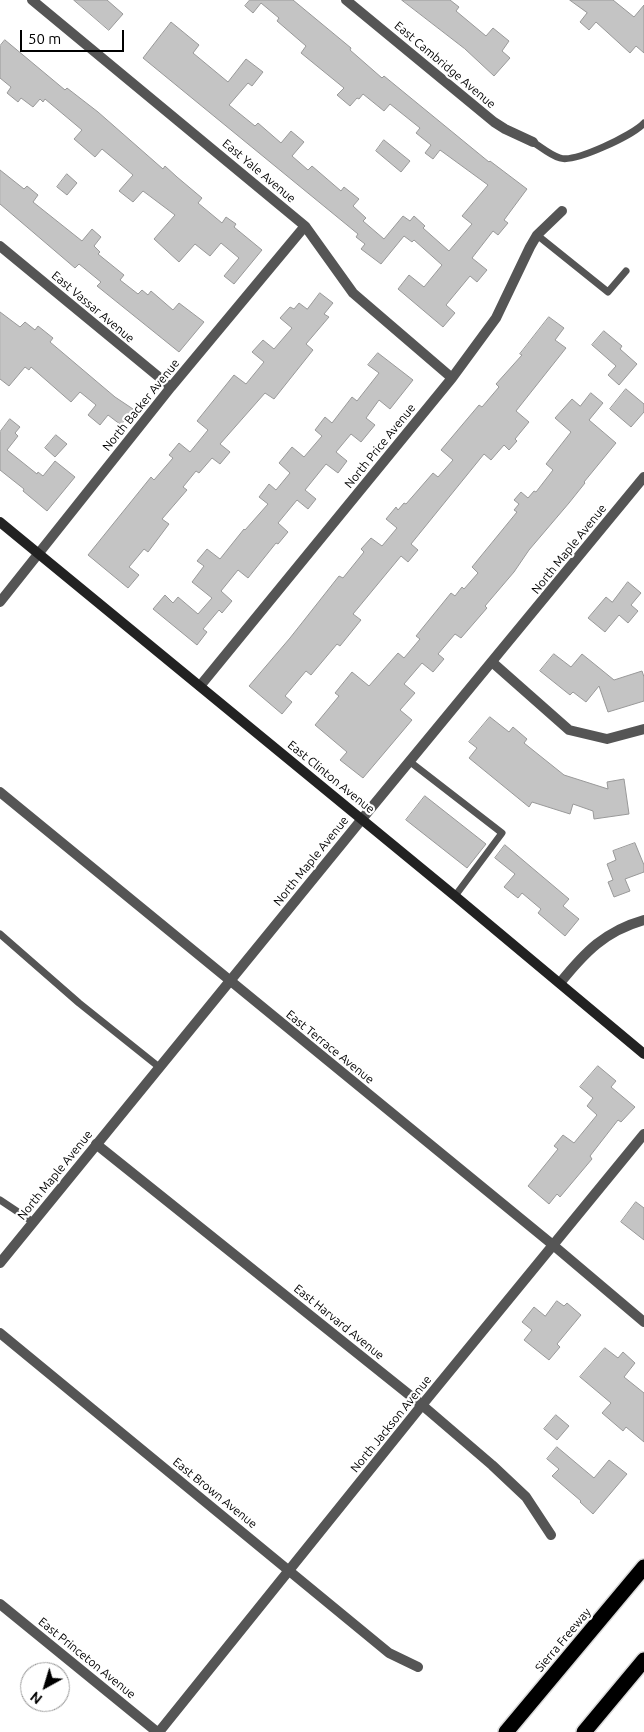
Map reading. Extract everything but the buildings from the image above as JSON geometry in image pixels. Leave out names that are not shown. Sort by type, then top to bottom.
[{"type":"highway","name":"Sierra Freeway","points":[[506,1732],[644,1567]]},
{"type":"highway","points":[[584,1732],[644,1660]]},
{"type":"main road","name":"East Clinton Avenue","points":[[0,522],[362,819],[644,1054]]},
{"type":"street","name":"East Yale Avenue","points":[[32,0],[305,226],[353,293],[452,378]]},
{"type":"street","name":"East Cambridge Avenue","points":[[346,0],[494,122],[533,142]]},
{"type":"street","name":"North Price Avenue","points":[[200,686],[452,378],[496,318],[530,247],[538,235],[562,211]]},
{"type":"street","name":"North Backer Avenue","points":[[0,602],[171,387],[305,226]]},
{"type":"street","name":"East Vassar Avenue","points":[[0,246],[171,387]]},
{"type":"street","name":"North Maple Avenue","points":[[0,1263],[409,761],[644,477]]},
{"type":"street","points":[[492,662],[569,730],[607,739],[644,729]]},
{"type":"street","name":"East Terrace Avenue","points":[[0,792],[553,1245],[644,1322]]},
{"type":"street","points":[[560,983],[582,956],[604,938],[628,924],[644,920]]},
{"type":"street","name":"North Jackson Avenue","points":[[158,1732],[644,1134]]},
{"type":"street","name":"East Harvard Avenue","points":[[96,1144],[422,1405],[492,1465],[526,1497],[551,1535]]},
{"type":"street","name":"East Brown Avenue","points":[[0,1333],[389,1653],[418,1667]]},
{"type":"street","name":"East Princeton Avenue","points":[[0,1604],[158,1732]]},
{"type":"lane","points":[[533,142],[560,158],[574,159],[629,135],[644,123]]},
{"type":"lane","points":[[538,235],[608,292],[626,271]]},
{"type":"lane","points":[[409,761],[502,834],[455,896]]},
{"type":"lane","points":[[0,934],[79,1003],[159,1067]]},
{"type":"lane","points":[[0,1200],[33,1222]]}]
